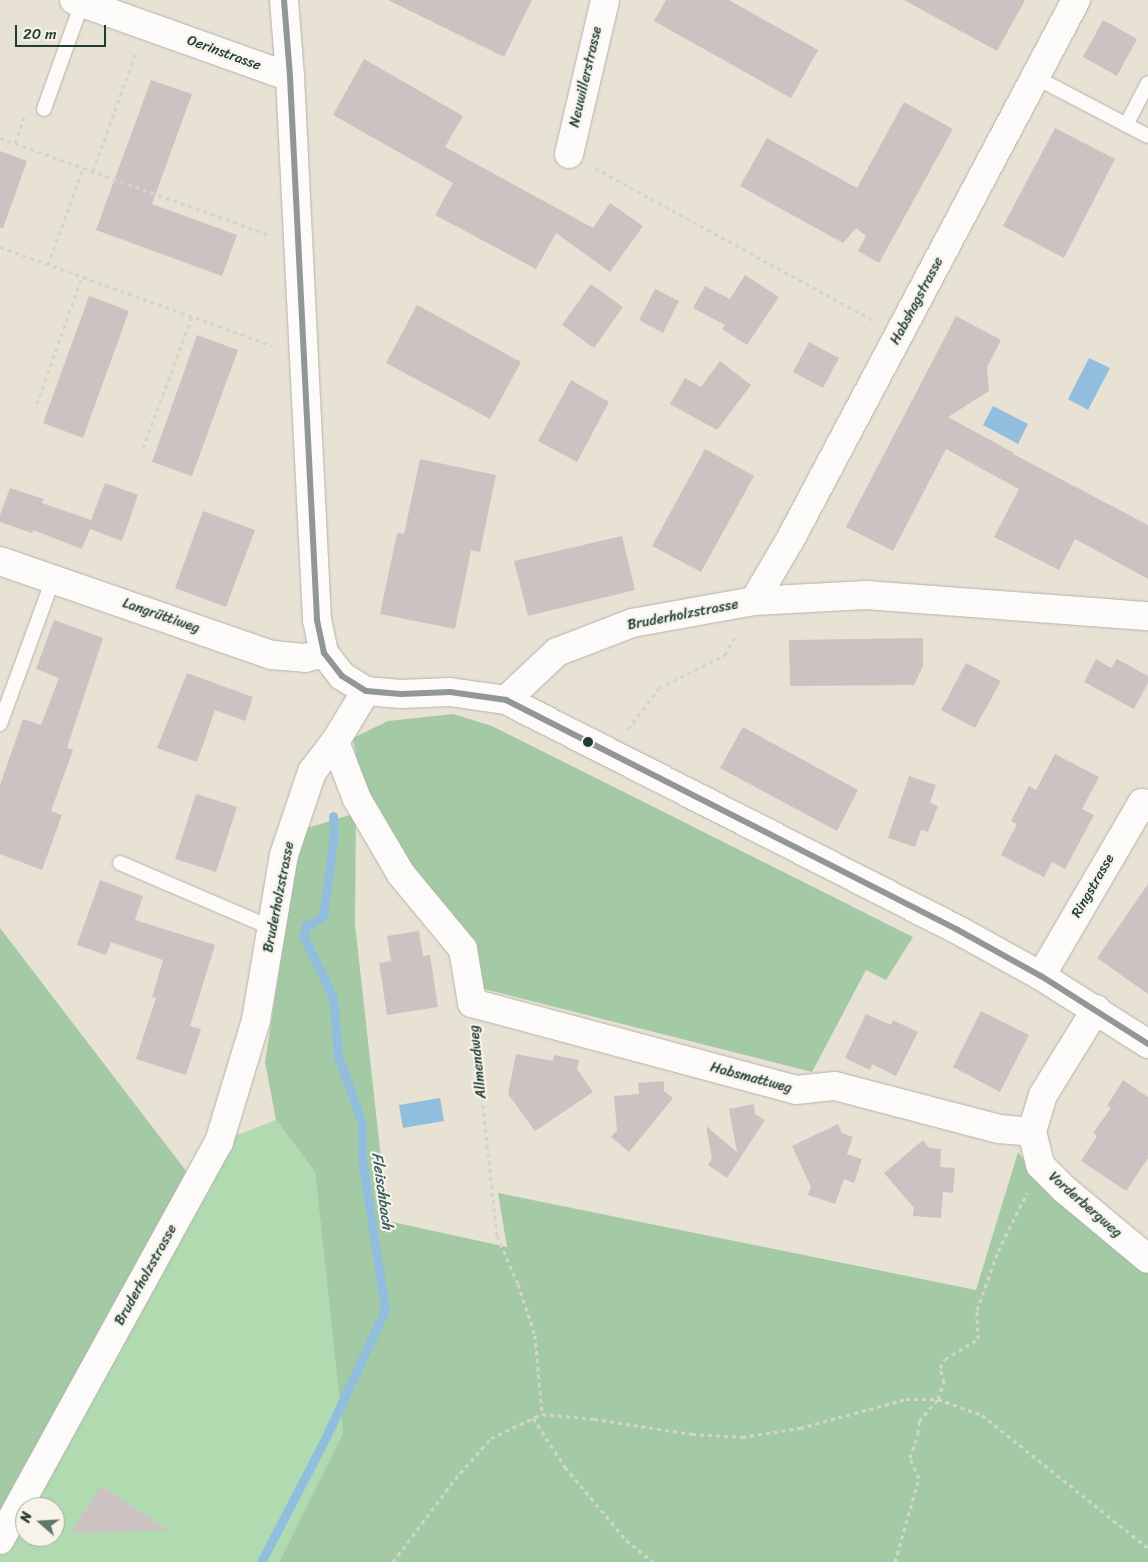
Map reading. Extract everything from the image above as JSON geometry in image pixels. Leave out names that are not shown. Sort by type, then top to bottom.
[{"type":"street","points":[[284,0],[290,77],[318,620],[324,654],[342,676],[366,691],[401,694],[450,692],[506,700],[958,930],[1041,976],[1096,1009],[1148,1044]]},
{"type":"street","name":"Neuwillerstrasse","points":[[569,154],[605,0]]},
{"type":"street","name":"Habshagstrasse","points":[[754,601],[790,540],[1076,0]]},
{"type":"street","name":"Oerinstrasse","points":[[78,1],[290,77]]},
{"type":"street","name":"Langrüttiweg","points":[[0,561],[272,655],[305,658],[324,654]]},
{"type":"street","name":"Bruderholzstrasse","points":[[506,700],[557,652],[632,623],[754,601],[866,594],[1148,616]]},
{"type":"street","name":"Bruderholzstrasse","points":[[0,1540],[219,1142],[256,1020],[284,856],[312,772],[336,742],[366,691]]},
{"type":"street","points":[[336,742],[357,799],[401,874],[463,949],[472,1003]]},
{"type":"street","name":"Ringstrasse","points":[[1041,976],[1142,803],[1148,808]]},
{"type":"street","name":"Habsmattweg","points":[[472,1003],[796,1090],[835,1086],[999,1129],[1032,1132]]},
{"type":"street","points":[[1032,1132],[1043,1095],[1096,1009]]},
{"type":"street","name":"Vorderbergweg","points":[[1032,1132],[1040,1165],[1064,1189],[1148,1259]]},
{"type":"lane","points":[[44,109],[78,1]]},
{"type":"lane","points":[[1035,77],[1148,136]]},
{"type":"lane","points":[[1126,125],[1148,83]]},
{"type":"lane","points":[[0,724],[53,579]]},
{"type":"lane","points":[[120,863],[272,928]]},
{"type":"path","points":[[93,172],[145,25]]},
{"type":"path","points":[[0,138],[272,236]]},
{"type":"path","points":[[569,154],[899,334]]},
{"type":"path","points":[[48,265],[84,168]]},
{"type":"path","points":[[0,247],[276,347]]},
{"type":"path","points":[[36,404],[82,277]]},
{"type":"path","points":[[143,448],[192,316]]},
{"type":"path","points":[[610,754],[659,688],[725,655],[754,601]]},
{"type":"path","name":"Allmendweg","points":[[472,1003],[497,1236],[518,1284],[535,1336],[542,1414]]},
{"type":"path","points":[[895,1562],[919,1478],[910,1458],[918,1433],[919,1421],[938,1400],[944,1382],[940,1368],[945,1359],[978,1339],[977,1310],[980,1301],[998,1251],[1040,1165]]},
{"type":"path","points":[[393,1562],[456,1478],[491,1438],[542,1414],[594,1419],[692,1434],[742,1436],[800,1428],[906,1399],[938,1400],[982,1415],[1148,1548]]},
{"type":"path","points":[[532,1418],[565,1466],[626,1540],[653,1562]]},
{"type":"green space","points":[[453,714],[492,726],[913,937],[886,980],[866,970],[812,1072],[476,987],[362,792],[353,738],[388,721]]},
{"type":"green space","points":[[356,813],[355,924],[388,1221],[507,1247],[498,1193],[976,1290],[1018,1152],[1053,1198],[1148,1270],[1148,1562],[279,1562],[343,1433],[315,1172],[276,1120],[265,1062],[301,830]]},
{"type":"green space","points":[[0,928],[196,1184],[25,1497],[15,1497],[15,1515],[0,1542]]},
{"type":"green space","points":[[276,1120],[315,1172],[343,1433],[279,1562],[0,1562],[0,1540],[15,1513],[15,1547],[65,1547],[65,1497],[24,1497],[219,1142]]},
{"type":"water","points":[[1089,358],[1110,368],[1088,410],[1068,399]]},
{"type":"water","points":[[993,406],[1028,424],[1018,444],[983,425]]},
{"type":"water","points":[[440,1098],[444,1121],[403,1128],[399,1105]]},
{"type":"building","points":[[388,0],[532,0],[504,57]]},
{"type":"building","points":[[666,0],[729,0],[818,50],[791,98],[654,21]]},
{"type":"building","points":[[904,0],[1025,0],[997,51]]},
{"type":"building","points":[[1103,20],[1137,39],[1117,76],[1083,57]]},
{"type":"building","points":[[364,59],[463,116],[445,147],[593,228],[610,203],[643,226],[610,272],[556,233],[536,269],[435,215],[453,183],[333,115]]},
{"type":"building","points":[[151,80],[192,94],[152,204],[237,235],[222,276],[96,230]]},
{"type":"building","points":[[904,102],[953,129],[879,263],[858,251],[866,236],[856,228],[843,243],[740,186],[767,138],[857,188]]},
{"type":"building","points":[[1055,128],[1115,159],[1064,258],[1003,226]]},
{"type":"building","points":[[0,151],[27,161],[3,228],[0,228]]},
{"type":"building","points":[[745,275],[779,297],[747,345],[722,329],[725,325],[693,308],[705,286],[730,299]]},
{"type":"building","points":[[591,284],[623,307],[594,348],[562,325]]},
{"type":"building","points":[[655,289],[679,301],[663,333],[639,320]]},
{"type":"building","points":[[89,296],[129,311],[83,438],[43,423]]},
{"type":"building","points":[[417,305],[521,362],[490,419],[386,363]]},
{"type":"building","points":[[956,316],[1001,340],[987,367],[989,391],[948,417],[1013,454],[1148,525],[1148,579],[1075,539],[1059,570],[994,537],[1019,489],[946,449],[893,551],[846,527]]},
{"type":"building","points":[[197,335],[238,350],[192,476],[152,462]]},
{"type":"building","points":[[809,342],[839,358],[823,388],[793,372]]},
{"type":"building","points":[[720,361],[751,385],[717,430],[670,404],[685,378],[701,387]]},
{"type":"building","points":[[571,380],[609,402],[577,462],[538,441]]},
{"type":"building","points":[[705,449],[754,476],[701,572],[652,546]]},
{"type":"building","points":[[420,459],[496,475],[480,552],[471,550],[455,629],[380,614],[397,533],[404,534]]},
{"type":"building","points":[[105,483],[138,495],[122,541],[90,529],[82,549],[33,530],[32,533],[0,522],[0,515],[10,488],[44,499],[42,503],[91,520]]},
{"type":"building","points":[[203,511],[255,530],[226,607],[175,588]]},
{"type":"building","points":[[622,536],[635,590],[528,616],[514,561]]},
{"type":"building","points":[[54,620],[103,638],[67,748],[73,750],[51,811],[62,815],[42,870],[0,854],[0,785],[23,719],[41,725],[59,678],[36,669]]},
{"type":"building","points":[[923,638],[923,666],[914,685],[790,686],[789,640]]},
{"type":"building","points":[[1096,659],[1111,668],[1117,659],[1148,676],[1148,683],[1134,709],[1084,682]]},
{"type":"building","points":[[966,663],[1001,681],[975,728],[941,710]]},
{"type":"building","points":[[187,673],[253,697],[245,721],[215,710],[197,762],[157,748]]},
{"type":"building","points":[[743,727],[858,790],[837,831],[720,768]]},
{"type":"building","points":[[1055,754],[1099,777],[1082,809],[1094,815],[1065,869],[1052,862],[1044,877],[1001,855],[1017,824],[1011,821],[1029,786],[1036,790]]},
{"type":"building","points":[[909,776],[936,785],[930,803],[938,806],[928,832],[921,830],[915,847],[888,838]]},
{"type":"building","points":[[196,794],[237,807],[216,872],[175,859]]},
{"type":"building","points":[[100,880],[143,896],[135,920],[215,945],[190,1026],[201,1029],[186,1075],[136,1059],[156,998],[152,997],[163,960],[111,942],[106,955],[77,945]]},
{"type":"building","points":[[1148,884],[1148,994],[1097,958]]},
{"type":"building","points":[[419,931],[423,956],[430,955],[438,1007],[387,1015],[379,963],[391,961],[387,936]]},
{"type":"building","points":[[981,1011],[1029,1035],[1000,1092],[953,1067]]},
{"type":"building","points":[[866,1014],[891,1025],[893,1020],[918,1032],[896,1076],[872,1064],[870,1070],[845,1058]]},
{"type":"building","points":[[516,1054],[553,1061],[554,1055],[579,1060],[577,1069],[593,1092],[535,1131],[508,1094]]},
{"type":"building","points":[[1123,1080],[1148,1097],[1148,1158],[1126,1191],[1081,1161],[1097,1136],[1093,1133],[1111,1108],[1107,1106]]},
{"type":"building","points":[[664,1081],[664,1091],[673,1098],[629,1152],[611,1137],[617,1130],[614,1096],[639,1094],[638,1083]]},
{"type":"building","points":[[754,1104],[755,1114],[765,1120],[727,1178],[708,1165],[712,1158],[706,1126],[737,1152],[729,1109]]},
{"type":"building","points":[[838,1124],[842,1133],[853,1137],[847,1154],[862,1159],[854,1183],[844,1179],[835,1204],[808,1195],[811,1187],[792,1146]]},
{"type":"building","points":[[923,1140],[929,1148],[941,1149],[940,1167],[955,1168],[953,1193],[943,1192],[941,1218],[913,1216],[914,1208],[884,1173]]},
{"type":"building","points":[[101,1486],[168,1530],[71,1533]]},
{"type":"waterway","name":"Fleischbach","points":[[261,1562],[326,1437],[385,1310],[362,1158],[362,1124],[338,1056],[333,997],[303,935],[306,926],[323,916],[334,834],[333,816]]},
{"type":"transit line","points":[[284,0],[290,77],[317,620],[324,653],[342,676],[366,691],[401,694],[450,692],[506,700],[958,930],[1041,976],[1148,1044]]}]
